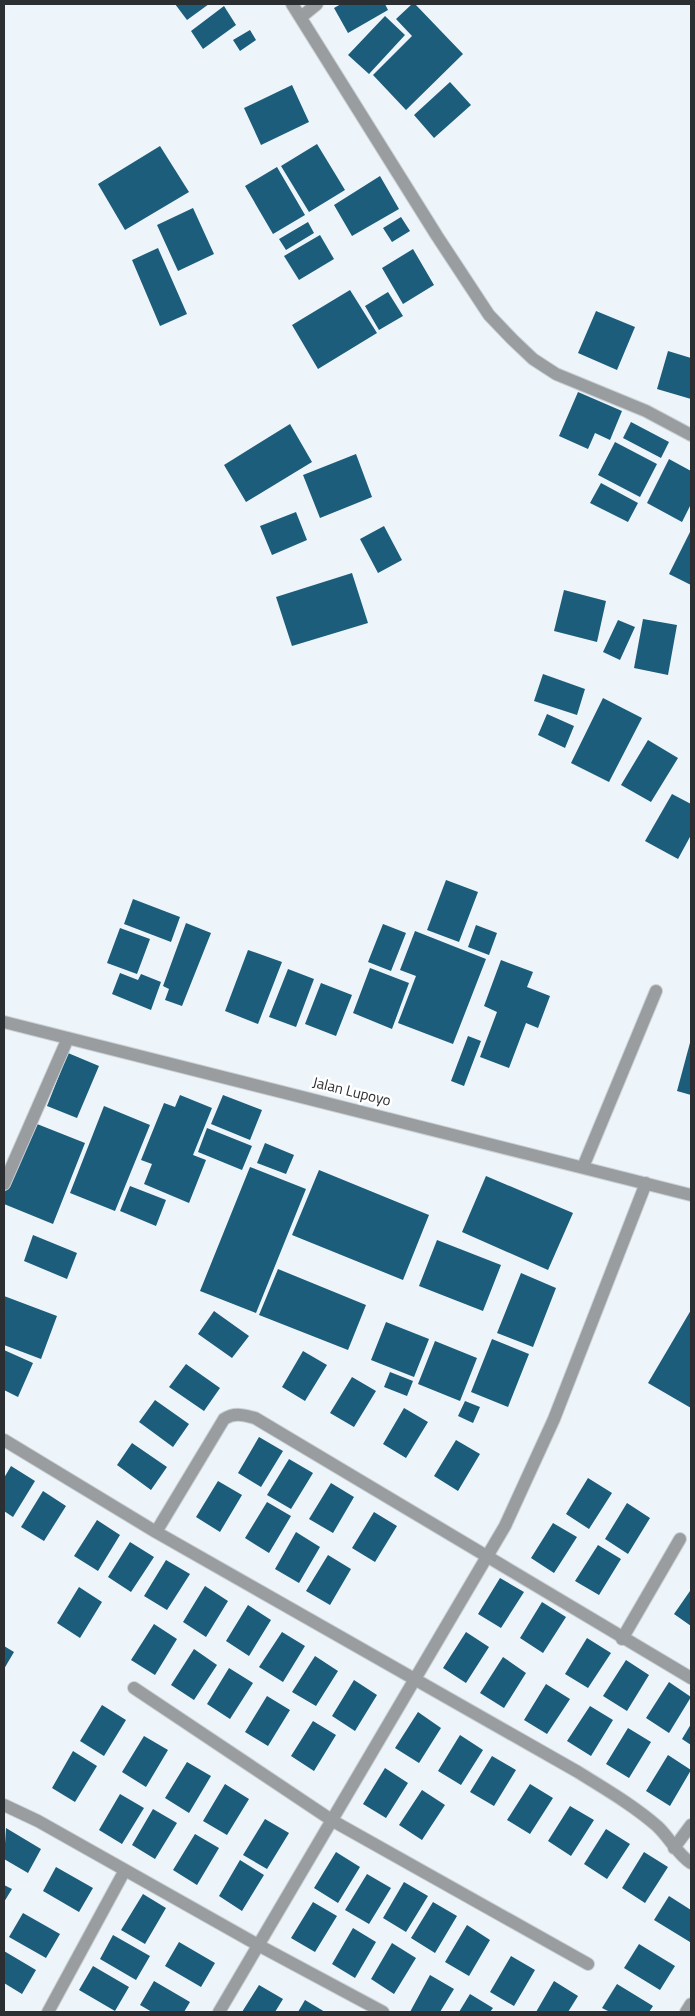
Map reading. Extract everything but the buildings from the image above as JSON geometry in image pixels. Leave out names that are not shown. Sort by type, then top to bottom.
[{"type":"street","points":[[292,4],[437,236],[489,314],[512,340],[533,360],[556,374],[646,412],[691,434]]},
{"type":"street","points":[[301,17],[317,4]]},
{"type":"street","points":[[583,1167],[656,991]]},
{"type":"street","name":"Jalan Lupoyo","points":[[4,1022],[691,1195]]},
{"type":"street","points":[[4,1184],[68,1038]]},
{"type":"street","points":[[219,2012],[505,1526],[554,1419],[646,1183]]},
{"type":"street","points":[[156,1532],[224,1418],[242,1414],[255,1418],[488,1556],[622,1639],[691,1678]]},
{"type":"street","points":[[4,1440],[156,1532],[578,1772],[638,1810],[660,1828],[674,1848],[691,1864]]},
{"type":"street","points":[[622,1639],[680,1539]]},
{"type":"street","points":[[134,1688],[333,1821],[588,1964]]},
{"type":"street","points":[[4,1805],[38,1821],[258,1946],[383,2012]]},
{"type":"street","points":[[674,1848],[691,1825]]},
{"type":"street","points":[[48,2012],[125,1870]]},
{"type":"street","points":[[686,2012],[691,2004]]}]
